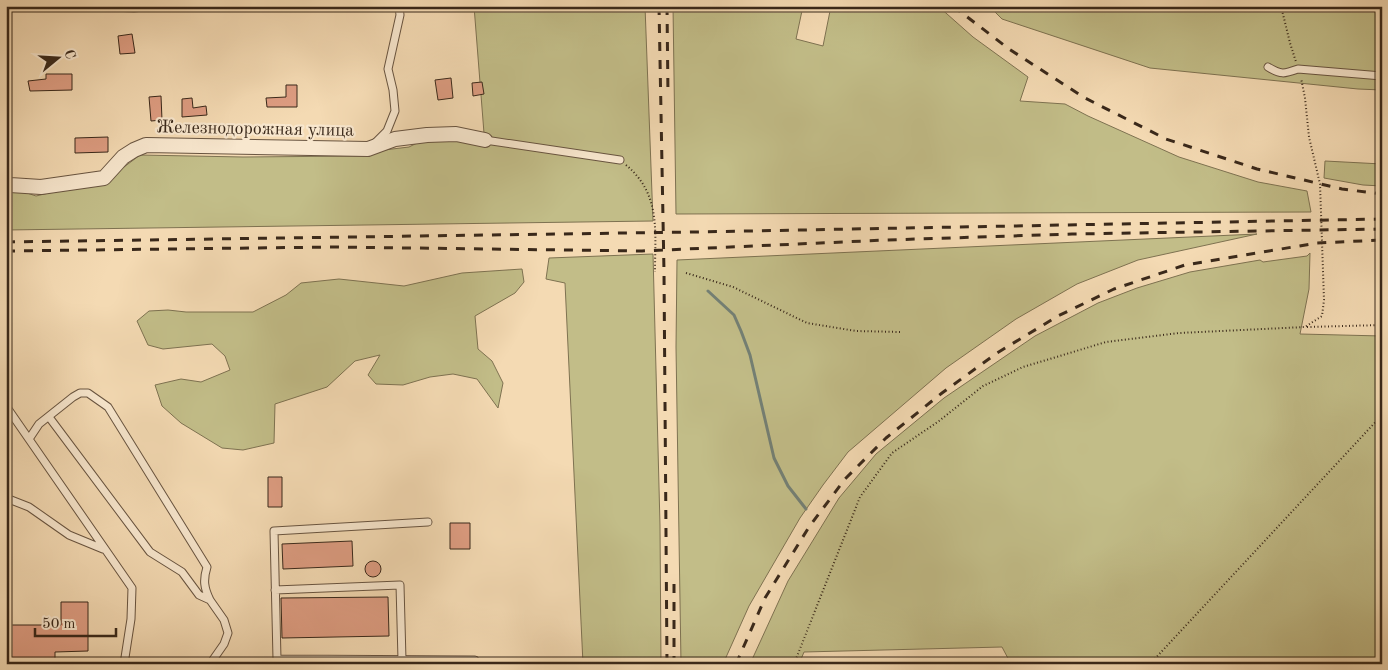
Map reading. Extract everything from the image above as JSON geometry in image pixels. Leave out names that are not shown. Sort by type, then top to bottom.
[{"type":"street","name":"Железнодорожная улица","points":[[6,183],[10,185],[41,187],[104,178],[122,157],[146,145],[368,149],[395,139],[427,135],[456,134],[485,140]]},
{"type":"lane","points":[[92,6],[134,8],[150,6]]},
{"type":"lane","points":[[368,149],[387,131],[395,111],[394,90],[388,69],[400,15],[399,6]]},
{"type":"lane","points":[[1268,67],[1279,73],[1298,69],[1382,76]]},
{"type":"lane","points":[[485,140],[620,160]]},
{"type":"lane","points":[[28,439],[39,424],[80,393],[88,393],[108,407],[207,567],[204,588],[224,620],[228,632],[224,644],[210,664]]},
{"type":"lane","points":[[6,406],[103,549],[132,588],[131,619],[124,664]]},
{"type":"lane","points":[[49,417],[150,552],[182,572],[199,594],[210,600]]},
{"type":"lane","points":[[6,498],[29,507],[69,535],[103,549]]},
{"type":"lane","points":[[428,522],[274,531],[277,659],[475,660],[477,664]]},
{"type":"lane","points":[[275,590],[400,585],[402,660]]},
{"type":"path","points":[[1281,6],[1305,98],[1309,137],[1320,184],[1324,300],[1322,316],[1305,327]]},
{"type":"path","points":[[620,160],[633,170],[650,193],[655,221],[655,272]]},
{"type":"path","points":[[686,273],[733,287],[807,323],[856,332],[900,332]]},
{"type":"path","points":[[794,664],[860,497],[892,453],[939,421],[983,386],[1023,366],[1106,342],[1179,333],[1382,325]]},
{"type":"path","points":[[1150,664],[1382,414]]},
{"type":"shaded area","points":[[474,6],[645,6],[653,221],[6,230],[6,186],[36,196],[108,179],[140,155],[243,157],[364,156],[384,150],[409,147],[435,134],[485,146]]},
{"type":"shaded area","points":[[673,6],[803,6],[796,39],[823,46],[831,6],[938,6],[973,37],[1028,77],[1020,101],[1065,104],[1179,157],[1258,182],[1307,191],[1311,212],[676,214]]},
{"type":"shaded area","points":[[989,6],[1382,6],[1382,90],[1150,68],[1002,19]]},
{"type":"shaded area","points":[[1325,161],[1382,164],[1382,186],[1363,185],[1324,178]]},
{"type":"shaded area","points":[[1257,234],[1138,260],[1077,284],[1016,319],[946,368],[848,452],[823,485],[800,518],[749,606],[723,664],[681,664],[676,347],[677,260]]},
{"type":"shaded area","points":[[1310,253],[1309,289],[1300,334],[1382,336],[1382,664],[1011,664],[1002,647],[804,652],[799,664],[750,664],[788,581],[839,498],[876,454],[944,398],[1035,336],[1098,303],[1137,288],[1190,272],[1260,260],[1263,262],[1307,256]]},
{"type":"shaded area","points":[[653,254],[660,525],[661,664],[583,664],[565,283],[546,279],[549,258]]},
{"type":"shaded area","points":[[522,269],[524,282],[515,293],[475,316],[478,349],[492,361],[503,383],[498,408],[477,379],[453,374],[430,377],[403,385],[376,384],[368,375],[380,355],[355,361],[327,387],[275,404],[274,443],[243,450],[222,448],[181,423],[162,406],[155,385],[181,379],[201,382],[230,370],[225,356],[212,344],[163,349],[148,345],[137,321],[149,311],[253,312],[286,295],[301,283],[339,279],[404,286],[462,273]]},
{"type":"building","points":[[132,34],[135,53],[120,54],[118,36]]},
{"type":"building","points":[[46,74],[72,74],[72,90],[30,91],[28,81],[46,79]]},
{"type":"building","points":[[451,78],[453,98],[438,100],[435,80]]},
{"type":"building","points":[[482,82],[484,94],[473,96],[472,83]]},
{"type":"building","points":[[286,85],[297,85],[297,107],[267,107],[266,98],[286,97]]},
{"type":"building","points":[[161,96],[162,120],[151,121],[149,97]]},
{"type":"building","points":[[192,98],[193,108],[206,106],[207,115],[182,117],[182,99]]},
{"type":"building","points":[[108,137],[108,152],[75,153],[75,138]]},
{"type":"building","points":[[268,477],[282,477],[282,507],[268,507]]},
{"type":"building","points":[[450,523],[470,523],[470,549],[450,549]]},
{"type":"building","points":[[352,541],[353,566],[283,569],[282,544]]},
{"type":"building","points":[[373,561],[379,563],[381,569],[379,575],[373,577],[367,575],[365,569],[367,563]]},
{"type":"building","points":[[388,597],[389,636],[282,638],[281,598]]},
{"type":"building","points":[[61,602],[88,602],[88,651],[55,652],[55,664],[6,664],[6,625],[61,625]]},
{"type":"waterway","points":[[708,291],[734,315],[750,355],[774,458],[788,486],[806,509]]},
{"type":"railway","points":[[659,6],[664,272],[667,664]]},
{"type":"railway","points":[[667,6],[668,96]]},
{"type":"railway","points":[[953,6],[1009,49],[1085,98],[1166,139],[1257,169],[1342,189],[1382,194]]},
{"type":"railway","points":[[6,242],[695,232],[1382,219]]},
{"type":"railway","points":[[6,251],[334,247],[642,251],[1072,234],[1382,229]]},
{"type":"railway","points":[[736,664],[765,598],[809,527],[845,479],[886,438],[942,393],[997,353],[1058,316],[1114,289],[1185,265],[1317,243],[1382,240]]},
{"type":"railway","points":[[674,584],[674,664]]}]
